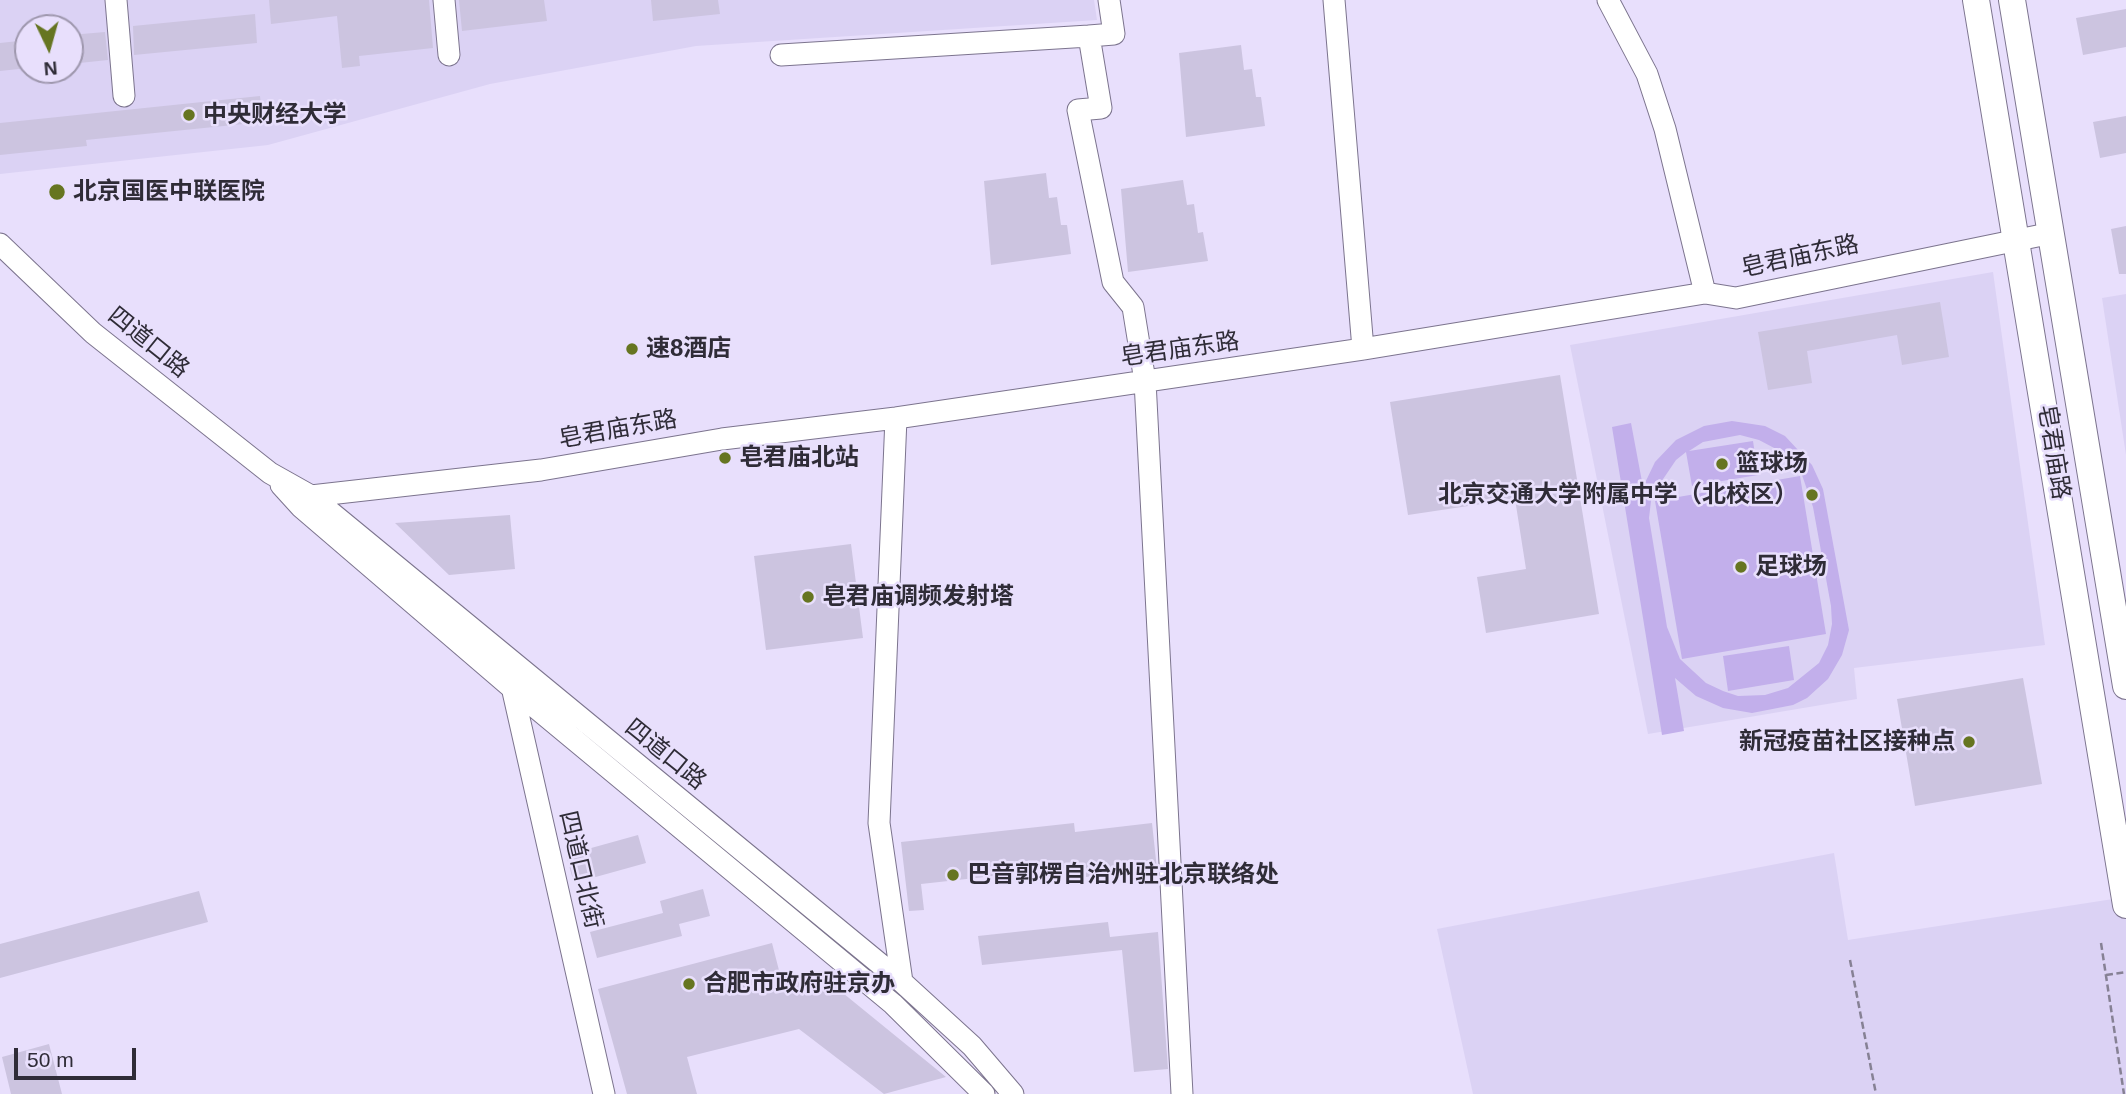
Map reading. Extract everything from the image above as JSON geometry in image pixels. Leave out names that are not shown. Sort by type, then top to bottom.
[{"type":"main road","name":"皂君庙路","points":[[1976,0],[2018,239],[2126,905]]},
{"type":"main road","name":"皂君庙路","points":[[2012,0],[2126,682]]},
{"type":"street","points":[[116,0],[124,96]]},
{"type":"street","points":[[444,0],[449,54]]},
{"type":"street","points":[[781,55],[1114,34],[1109,0]]},
{"type":"street","points":[[1334,0],[1363,349]]},
{"type":"street","points":[[1608,0],[1647,74],[1658,107],[1705,293]]},
{"type":"street","points":[[1090,36],[1101,108],[1078,110],[1113,282],[1133,307],[1145,381],[1182,1094]]},
{"type":"street","name":"皂君庙东路","points":[[311,496],[541,470],[722,439],[896,418],[1363,349],[1705,293],[1736,298],[2052,233]]},
{"type":"street","name":"四道口路","points":[[0,244],[93,333],[270,473],[311,496],[902,982],[972,1046],[1013,1094]]},
{"type":"street","points":[[896,418],[879,823],[902,982]]},
{"type":"street","name":"四道口路","points":[[270,473],[301,507],[512,688],[893,1004],[985,1094]]},
{"type":"street","name":"四道口北街","points":[[506,657],[604,1094]]},
{"type":"path","points":[[2101,943],[2124,1094]]},
{"type":"path","points":[[1850,960],[1876,1094]]},
{"type":"path","points":[[2106,975],[2126,972]]},
{"type":"shaded area","name":"中央财经大学","points":[[0,0],[1094,0],[1097,20],[696,46],[490,84],[268,145],[0,174]]},
{"type":"shaded area","name":"北京交通大学附属中学（北校区）","points":[[1993,272],[2045,645],[1854,668],[1857,699],[1648,734],[1570,345]]},
{"type":"shaded area","points":[[2126,294],[2126,455],[2102,298]]},
{"type":"shaded area","points":[[1732,421],[1765,426],[1785,436],[1812,465],[1823,489],[1849,630],[1842,655],[1828,679],[1807,698],[1793,705],[1752,713],[1723,708],[1696,696],[1675,678],[1684,731],[1662,735],[1612,427],[1631,423],[1643,487],[1655,462],[1676,440],[1704,426]],"holes":[[[1740,435],[1759,440],[1778,450],[1802,475],[1813,507],[1832,624],[1828,645],[1819,663],[1788,688],[1765,695],[1738,696],[1706,683],[1680,659],[1667,627],[1649,518],[1651,501],[1657,488],[1676,460],[1686,452],[1692,486],[1758,475],[1753,441],[1689,451],[1703,442]]]},
{"type":"shaded area","name":"足球场","points":[[1800,476],[1826,634],[1682,659],[1655,501]]},
{"type":"shaded area","points":[[1789,646],[1794,680],[1728,691],[1723,656]]},
{"type":"shaded area","points":[[1834,853],[1848,940],[2126,897],[2126,1094],[1473,1094],[1437,929]]},
{"type":"building","points":[[269,0],[429,0],[433,48],[359,56],[360,66],[342,68],[337,16],[271,24]]},
{"type":"building","points":[[459,0],[544,0],[547,21],[462,31]]},
{"type":"building","points":[[651,0],[718,0],[720,14],[653,21]]},
{"type":"building","points":[[2126,9],[2126,47],[2083,55],[2076,18]]},
{"type":"building","points":[[255,14],[257,43],[134,55],[133,26]]},
{"type":"building","points":[[105,32],[108,60],[84,63],[84,34]]},
{"type":"building","points":[[14,42],[14,70],[0,71],[0,43]]},
{"type":"building","points":[[1241,45],[1244,70],[1252,69],[1256,97],[1261,97],[1265,126],[1186,137],[1179,53]]},
{"type":"building","points":[[260,96],[263,122],[86,140],[87,146],[0,155],[0,123]]},
{"type":"building","points":[[2126,116],[2126,153],[2100,158],[2093,122]]},
{"type":"building","points":[[1046,173],[1049,198],[1057,197],[1061,225],[1067,225],[1071,254],[991,265],[984,181]]},
{"type":"building","points":[[1183,180],[1187,205],[1194,204],[1198,233],[1203,232],[1208,261],[1128,272],[1121,189]]},
{"type":"building","points":[[2126,226],[2126,274],[2119,274],[2111,229]]},
{"type":"building","points":[[1940,302],[1949,357],[1902,365],[1897,335],[1807,351],[1812,383],[1768,390],[1758,332]]},
{"type":"building","points":[[1560,375],[1599,614],[1486,633],[1477,577],[1526,569],[1515,499],[1408,515],[1390,402]]},
{"type":"building","points":[[510,515],[515,569],[449,575],[395,523]]},
{"type":"building","name":"皂君庙调频发射塔","points":[[851,544],[863,638],[766,650],[754,556]]},
{"type":"building","name":"新冠疫苗社区接种点","points":[[2023,678],[2042,784],[1915,806],[1897,699]]},
{"type":"building","name":"巴音郭楞自治州驻北京联络处","points":[[1074,823],[1075,832],[1152,823],[1157,869],[1086,877],[1085,866],[921,884],[924,910],[909,911],[901,842]]},
{"type":"building","points":[[638,835],[646,863],[574,883],[566,855]]},
{"type":"building","points":[[703,889],[710,916],[679,924],[682,936],[597,958],[590,932],[663,913],[660,901]]},
{"type":"building","points":[[199,891],[208,922],[0,978],[0,944]]},
{"type":"building","points":[[1108,922],[1110,937],[1158,932],[1168,1069],[1134,1072],[1122,950],[982,965],[978,936]]},
{"type":"building","points":[[772,943],[783,986],[822,976],[946,1077],[884,1094],[799,1029],[687,1057],[697,1094],[627,1094],[598,989]]},
{"type":"building","points":[[49,1044],[62,1094],[11,1094],[2,1057]]},
{"type":"place","name":"中央财经大学","points":[[189,115]]},
{"type":"place","name":"北京国医中联医院","points":[[57,192]]},
{"type":"place","name":"速8酒店","points":[[632,349]]},
{"type":"place","name":"皂君庙北站","points":[[725,458]]},
{"type":"place","name":"篮球场","points":[[1722,464]]},
{"type":"place","name":"北京交通大学附属中学（北校区）","points":[[1812,495]]},
{"type":"place","name":"足球场","points":[[1741,567]]},
{"type":"place","name":"皂君庙调频发射塔","points":[[808,597]]},
{"type":"place","name":"新冠疫苗社区接种点","points":[[1969,742]]},
{"type":"place","name":"巴音郭楞自治州驻北京联络处","points":[[953,875]]},
{"type":"place","name":"合肥市政府驻京办","points":[[689,984]]}]
